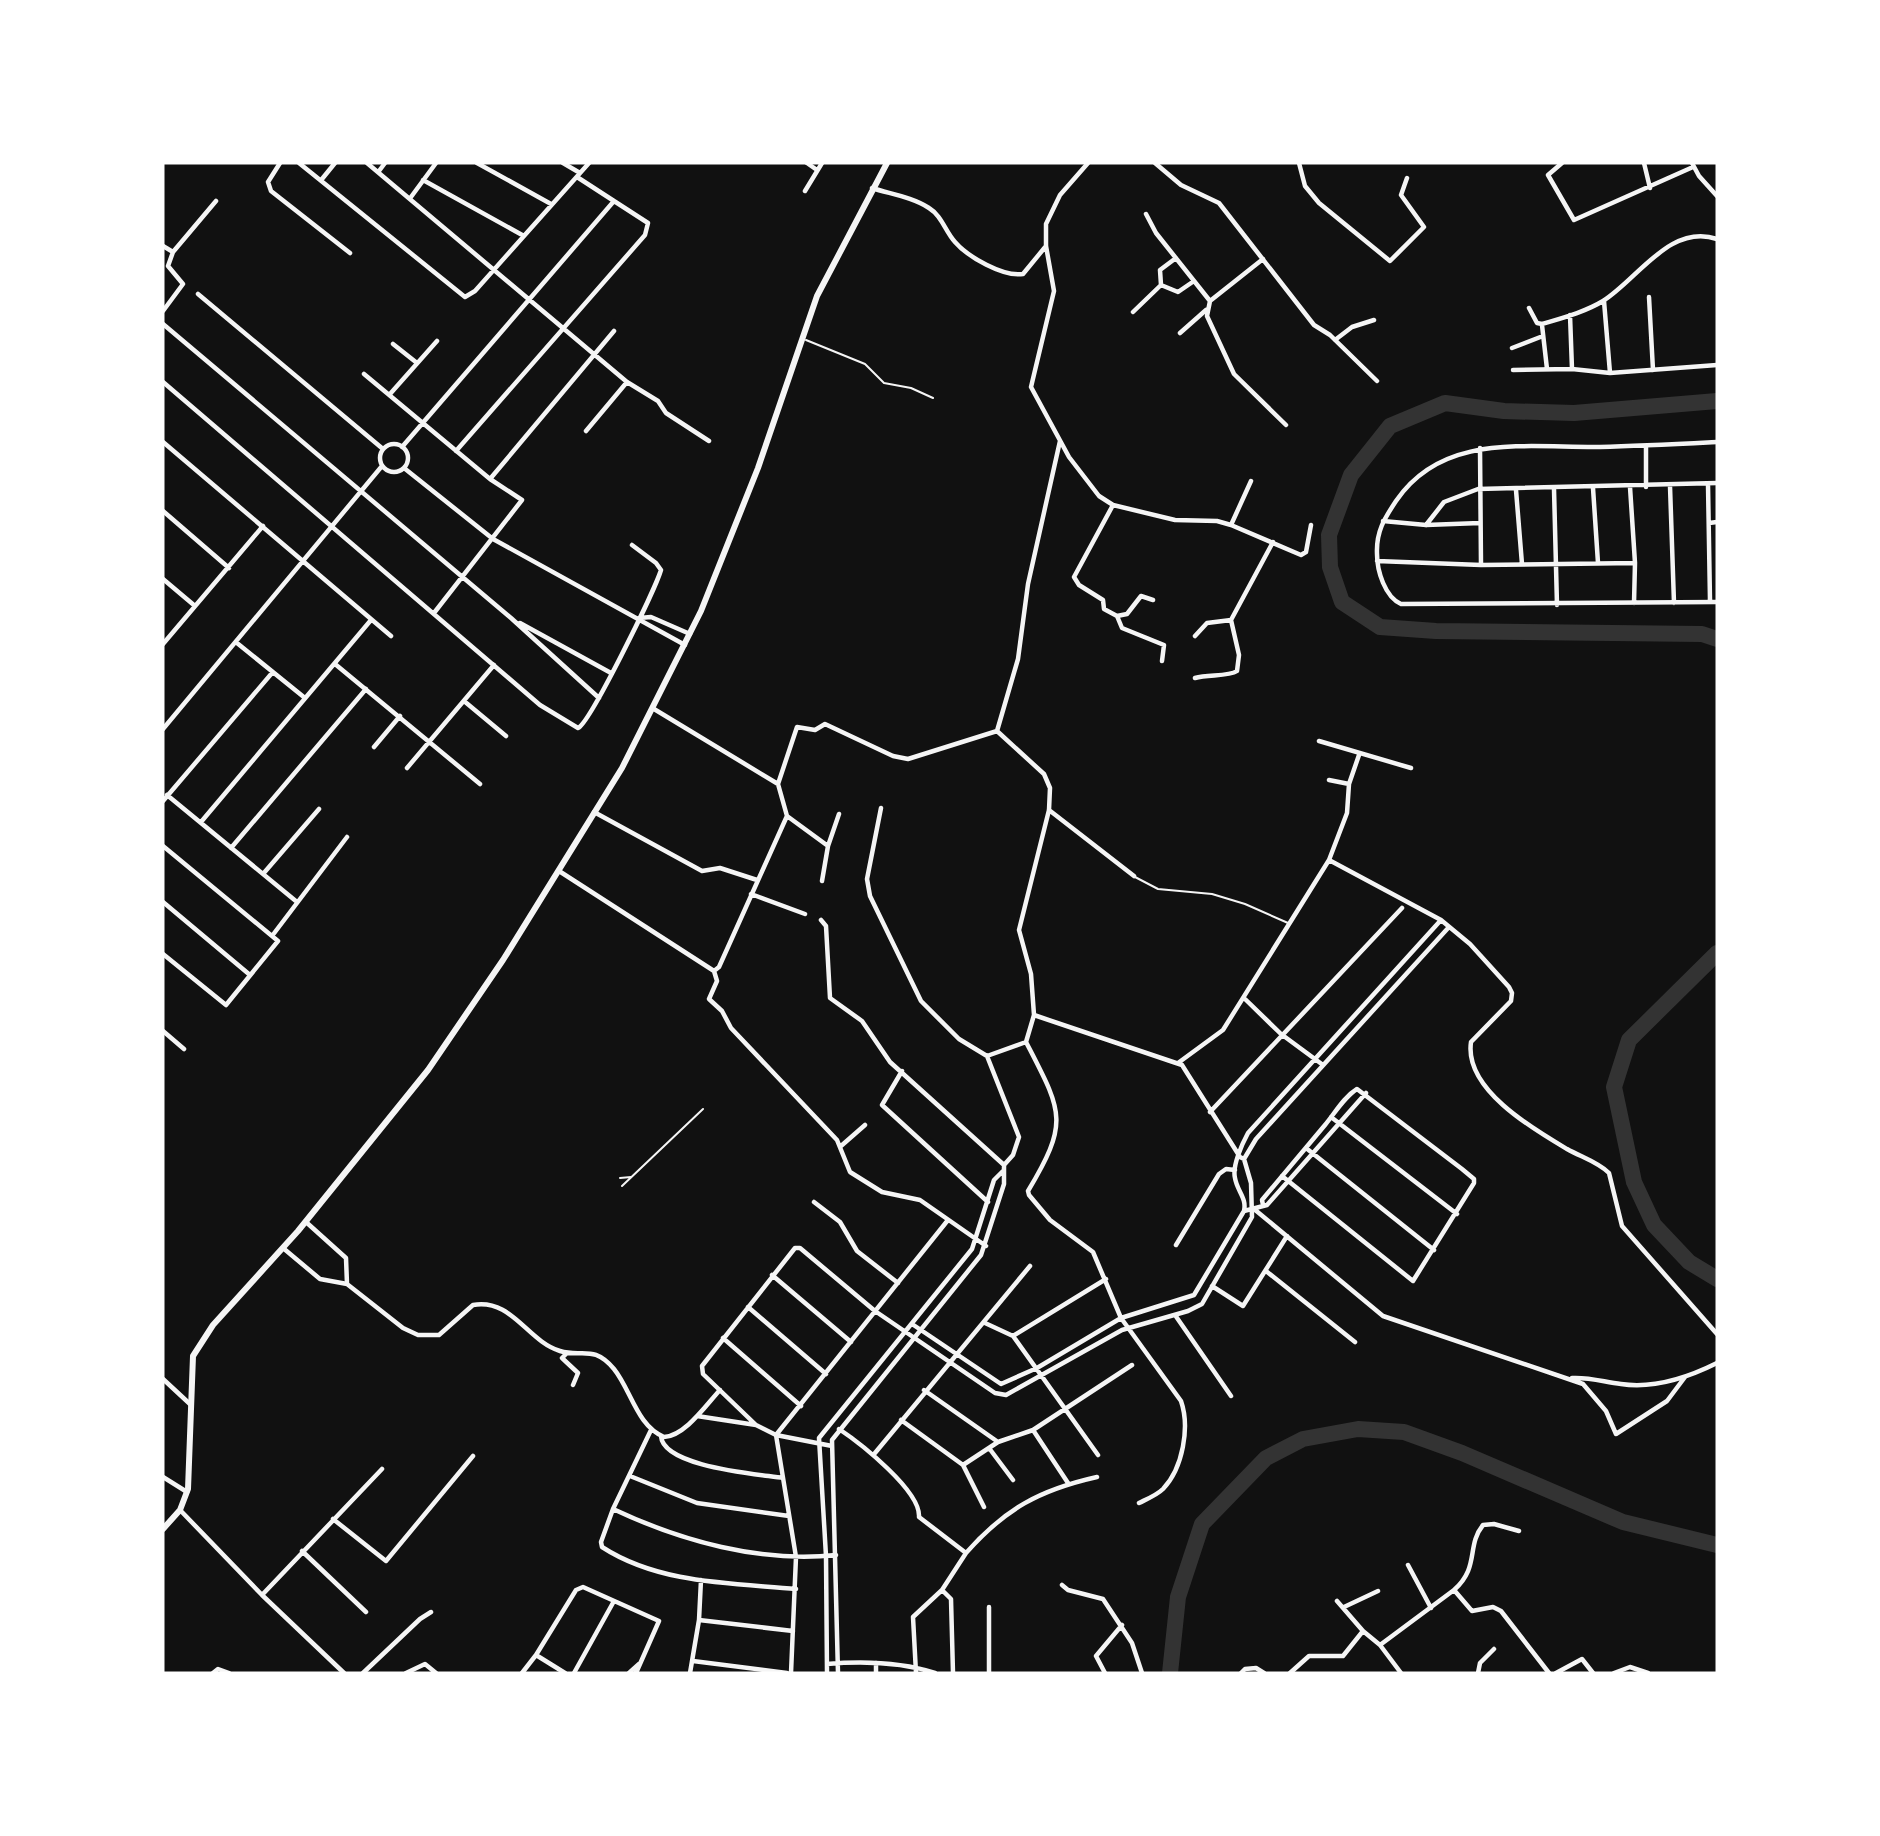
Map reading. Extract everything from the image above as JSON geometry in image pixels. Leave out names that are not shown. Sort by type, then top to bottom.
[{"type":"main road","points":[[163,1530],[180,1510],[187,1492],[191,1454],[191,1368],[201,1342],[213,1325],[306,1222],[428,1070],[559,870],[654,709],[691,635],[758,468],[801,338],[828,272],[871,188],[887,163]]},
{"type":"street","points":[[280,163],[268,182],[271,191],[350,253]]},
{"type":"street","points":[[299,163],[465,297],[470,297],[496,269],[589,163]]},
{"type":"street","points":[[322,179],[335,163]]},
{"type":"street","points":[[367,163],[411,197],[595,356],[627,382],[658,401],[666,413],[709,441]]},
{"type":"street","points":[[379,171],[385,163]]},
{"type":"street","points":[[411,197],[436,163]]},
{"type":"street","points":[[477,163],[551,204]]},
{"type":"street","points":[[456,451],[648,228],[648,223],[640,215],[614,201],[563,163]]},
{"type":"street","points":[[807,163],[817,170]]},
{"type":"street","points":[[805,191],[822,163]]},
{"type":"street","points":[[1088,163],[1065,189],[1046,223],[1046,246],[1054,291],[1031,387],[1069,457],[1089,484],[1113,506],[1175,520],[1231,525],[1305,554],[1311,525]]},
{"type":"street","points":[[1155,163],[1181,185],[1203,193],[1219,203],[1314,325],[1335,340],[1377,381]]},
{"type":"street","points":[[1299,163],[1304,186],[1320,203],[1390,261],[1424,226],[1401,195],[1407,178]]},
{"type":"street","points":[[1562,163],[1548,175],[1574,220],[1650,188],[1693,165],[1717,196]]},
{"type":"street","points":[[1644,163],[1650,188]]},
{"type":"street","points":[[424,180],[524,236]]},
{"type":"street","points":[[871,188],[928,207],[936,213],[956,243],[974,256],[1012,273],[1023,274],[1046,246]]},
{"type":"street","points":[[163,311],[183,284],[168,266],[173,252],[216,201]]},
{"type":"street","points":[[402,447],[614,201]]},
{"type":"street","points":[[1146,214],[1210,301]]},
{"type":"street","points":[[1529,308],[1537,323],[1542,324],[1570,315],[1604,300],[1679,239],[1699,236],[1717,239]]},
{"type":"street","points":[[163,246],[173,252]]},
{"type":"street","points":[[1176,258],[1160,270],[1161,285],[1166,289],[1182,292],[1194,281]]},
{"type":"street","points":[[1180,333],[1206,310],[1210,301],[1263,259]]},
{"type":"street","points":[[1132,312],[1161,285]]},
{"type":"street","points":[[198,295],[383,449]]},
{"type":"street","points":[[1649,297],[1653,370]]},
{"type":"street","points":[[1604,300],[1610,373]]},
{"type":"street","points":[[1206,310],[1234,374],[1286,425]]},
{"type":"street","points":[[1570,315],[1572,369]]},
{"type":"street","points":[[1335,340],[1350,328],[1374,320]]},
{"type":"street","points":[[163,324],[511,618],[599,698]]},
{"type":"street","points":[[1542,324],[1547,369]]},
{"type":"street","points":[[490,478],[614,331]]},
{"type":"street","points":[[1512,348],[1543,336]]},
{"type":"street","points":[[390,394],[437,341]]},
{"type":"street","points":[[393,344],[417,363]]},
{"type":"street","points":[[1513,370],[1572,369],[1610,373],[1717,365]]},
{"type":"street","points":[[364,374],[456,451],[522,500],[434,613]]},
{"type":"street","points":[[163,382],[548,711],[578,728],[584,725],[599,698],[661,570],[656,562],[632,545]]},
{"type":"street","points":[[586,431],[627,382]]},
{"type":"street","points":[[997,731],[1018,659],[1028,584],[1060,440]]},
{"type":"street","points":[[163,442],[391,636]]},
{"type":"street","points":[[1717,442],[1646,446],[1480,448],[1423,469],[1406,487],[1382,521],[1377,539],[1377,561],[1390,597],[1401,604],[1717,602]]},
{"type":"street","points":[[163,729],[361,494],[382,466],[380,454],[383,449],[396,444],[402,447],[408,454],[404,468]]},
{"type":"street","points":[[1646,446],[1646,486]]},
{"type":"street","points":[[1480,448],[1478,489],[1481,565]]},
{"type":"street","points":[[382,466],[393,472],[404,468]]},
{"type":"street","points":[[404,468],[493,539],[685,645]]},
{"type":"street","points":[[1231,525],[1251,481]]},
{"type":"street","points":[[1426,525],[1444,502],[1478,489],[1717,483]]},
{"type":"street","points":[[1708,484],[1714,562],[1710,601]]},
{"type":"street","points":[[1670,486],[1674,603]]},
{"type":"street","points":[[1630,487],[1636,563],[1634,603]]},
{"type":"street","points":[[1593,488],[1598,563]]},
{"type":"street","points":[[1555,489],[1558,564],[1556,605]]},
{"type":"street","points":[[1516,490],[1522,564]]},
{"type":"street","points":[[1113,506],[1074,578],[1079,585],[1103,600],[1104,609],[1117,616],[1122,628],[1164,645],[1162,661]]},
{"type":"street","points":[[163,511],[229,568]]},
{"type":"street","points":[[1382,521],[1426,525],[1480,523]]},
{"type":"street","points":[[1709,523],[1717,523]]},
{"type":"street","points":[[163,644],[263,526]]},
{"type":"street","points":[[1195,678],[1212,673],[1230,675],[1237,671],[1239,655],[1231,620],[1273,542]]},
{"type":"street","points":[[1377,561],[1481,565],[1636,563]]},
{"type":"street","points":[[163,579],[195,606]]},
{"type":"street","points":[[1117,616],[1127,614],[1141,596],[1153,600]]},
{"type":"street","points":[[638,618],[650,617],[691,635]]},
{"type":"street","points":[[511,618],[611,673]]},
{"type":"street","points":[[201,822],[371,620]]},
{"type":"street","points":[[1195,636],[1207,622],[1231,620]]},
{"type":"street","points":[[237,643],[305,698]]},
{"type":"street","points":[[335,664],[480,784]]},
{"type":"street","points":[[407,768],[494,665]]},
{"type":"street","points":[[163,801],[272,673]]},
{"type":"street","points":[[231,848],[366,689]]},
{"type":"street","points":[[464,701],[506,736]]},
{"type":"street","points":[[654,709],[778,784]]},
{"type":"street","points":[[373,747],[400,716]]},
{"type":"street","points":[[828,846],[787,816],[778,784],[795,730],[799,726],[815,730],[825,723],[893,755],[908,759],[997,731]]},
{"type":"street","points":[[997,731],[1044,775],[1050,788],[1049,810],[1019,930],[1031,974],[1034,1015],[1026,1042],[1053,1097],[1056,1126],[1051,1151],[1028,1193],[1050,1220],[1093,1252],[1121,1318],[1181,1401],[1186,1414],[1186,1429],[1173,1477],[1161,1491],[1139,1503]]},
{"type":"street","points":[[1319,741],[1359,755],[1411,768]]},
{"type":"street","points":[[1178,1063],[1214,1039],[1244,999],[1329,860],[1347,813],[1349,784],[1359,755]]},
{"type":"street","points":[[1329,780],[1349,784]]},
{"type":"street","points":[[167,795],[297,902]]},
{"type":"street","points":[[827,1673],[826,1556],[817,1444],[965,1259],[976,1239],[994,1180],[1013,1155],[1018,1137],[987,1056],[959,1039],[921,1001],[870,896],[867,879],[881,808]]},
{"type":"street","points":[[264,874],[319,809]]},
{"type":"street","points":[[1049,810],[1134,876]]},
{"type":"street","points":[[594,812],[702,871],[720,867],[757,881]]},
{"type":"street","points":[[822,881],[828,846],[839,814]]},
{"type":"street","points":[[714,971],[719,967],[787,816]]},
{"type":"street","points":[[272,936],[346,837]]},
{"type":"street","points":[[163,846],[278,941],[224,1006],[163,954]]},
{"type":"street","points":[[1329,860],[1441,920],[1470,944],[1512,992],[1506,1009],[1471,1042],[1480,1082],[1506,1107],[1552,1140],[1609,1173],[1622,1226],[1717,1334]]},
{"type":"street","points":[[559,870],[714,971],[717,981],[709,999],[723,1012],[731,1028],[800,1098],[841,1146],[845,1166],[850,1172],[882,1192],[920,1200],[986,1246]]},
{"type":"street","points":[[751,894],[805,914]]},
{"type":"street","points":[[163,902],[250,975]]},
{"type":"street","points":[[1210,1112],[1280,1034],[1402,908]]},
{"type":"street","points":[[821,920],[826,926],[830,998],[862,1021],[886,1058],[1004,1168],[1004,1184],[986,1246],[839,1429],[832,1446],[838,1673]]},
{"type":"street","points":[[1242,1158],[1248,1133],[1441,920]]},
{"type":"street","points":[[912,1324],[1001,1384],[1037,1368],[1121,1318],[1187,1298],[1198,1290],[1244,1211],[1245,1204],[1235,1178],[1235,1170],[1242,1158],[1256,1139],[1449,928]]},
{"type":"street","points":[[1244,999],[1280,1034],[1323,1065]]},
{"type":"street","points":[[756,1426],[703,1374],[702,1366],[793,1250],[800,1248],[875,1311],[915,1336],[949,1362],[999,1394],[1006,1395],[1128,1328],[1192,1310],[1205,1301],[1254,1209],[1242,1158],[1210,1112],[1188,1071],[1178,1063],[1034,1015]]},
{"type":"street","points":[[163,1031],[184,1049]]},
{"type":"street","points":[[987,1056],[1026,1042]]},
{"type":"street","points":[[902,1072],[882,1105],[988,1202]]},
{"type":"street","points":[[1262,1205],[1262,1200],[1331,1117],[1355,1090],[1360,1089],[1474,1180],[1457,1214],[1415,1279],[1408,1280],[1282,1176]]},
{"type":"street","points":[[1244,1211],[1267,1205],[1366,1093]]},
{"type":"street","points":[[1331,1117],[1457,1214]]},
{"type":"street","points":[[841,1146],[865,1125]]},
{"type":"street","points":[[1306,1148],[1434,1250]]},
{"type":"street","points":[[1176,1245],[1219,1174],[1226,1169],[1235,1170]]},
{"type":"street","points":[[814,1202],[840,1223],[857,1251],[898,1283]]},
{"type":"street","points":[[1254,1209],[1383,1316],[1409,1327],[1571,1378],[1638,1385],[1685,1377],[1717,1363]]},
{"type":"street","points":[[776,1435],[948,1220]]},
{"type":"street","points":[[306,1222],[346,1258],[348,1284]]},
{"type":"street","points":[[1206,1275],[1243,1306],[1287,1236]]},
{"type":"street","points":[[283,1248],[320,1279],[348,1284],[403,1328],[418,1335],[439,1335],[467,1309],[487,1304],[505,1310],[552,1348],[567,1353],[589,1352],[609,1364],[651,1430],[661,1436],[670,1437],[696,1416],[720,1390]]},
{"type":"street","points":[[875,1453],[924,1390],[1030,1266]]},
{"type":"street","points":[[1266,1271],[1355,1342]]},
{"type":"street","points":[[772,1276],[851,1342]]},
{"type":"street","points":[[1013,1336],[1106,1279]]},
{"type":"street","points":[[1187,1298],[1192,1310]]},
{"type":"street","points":[[748,1307],[826,1374]]},
{"type":"street","points":[[1175,1315],[1231,1396]]},
{"type":"street","points":[[984,1322],[1013,1336],[1098,1455]]},
{"type":"street","points":[[723,1338],[801,1406]]},
{"type":"street","points":[[567,1353],[562,1359],[578,1373],[573,1385]]},
{"type":"street","points":[[963,1465],[998,1442],[1033,1430],[1132,1365]]},
{"type":"street","points":[[1571,1378],[1591,1392],[1606,1411],[1616,1434],[1667,1401],[1685,1377]]},
{"type":"street","points":[[163,1379],[191,1405]]},
{"type":"street","points":[[924,1390],[998,1442]]},
{"type":"street","points":[[696,1416],[756,1426],[776,1435],[832,1446]]},
{"type":"street","points":[[901,1420],[963,1465],[984,1507]]},
{"type":"street","points":[[839,1429],[875,1453],[920,1511],[919,1517],[966,1553]]},
{"type":"street","points":[[651,1430],[613,1509],[601,1542],[604,1549],[656,1570],[701,1580],[796,1589]]},
{"type":"street","points":[[1033,1430],[1068,1483]]},
{"type":"street","points":[[693,1661],[789,1673],[796,1557],[776,1435]]},
{"type":"street","points":[[661,1436],[668,1450],[689,1460],[783,1478]]},
{"type":"street","points":[[989,1448],[1013,1480]]},
{"type":"street","points":[[332,1519],[386,1561],[473,1456]]},
{"type":"street","points":[[262,1595],[332,1519],[383,1469]]},
{"type":"street","points":[[630,1476],[697,1503],[789,1516]]},
{"type":"street","points":[[163,1477],[187,1492]]},
{"type":"street","points":[[916,1670],[913,1618],[942,1590],[966,1553],[992,1524],[1031,1499],[1068,1483],[1097,1477]]},
{"type":"street","points":[[613,1509],[684,1539],[796,1557],[836,1555]]},
{"type":"street","points":[[180,1510],[262,1595],[344,1673]]},
{"type":"street","points":[[1380,1645],[1454,1590],[1471,1570],[1475,1543],[1483,1525],[1494,1524],[1519,1531]]},
{"type":"street","points":[[302,1551],[366,1612]]},
{"type":"street","points":[[1408,1566],[1431,1608]]},
{"type":"street","points":[[690,1673],[699,1620],[701,1580]]},
{"type":"street","points":[[1062,1585],[1068,1590],[1103,1600],[1122,1625],[1142,1673]]},
{"type":"street","points":[[522,1673],[579,1588],[659,1621],[636,1673]]},
{"type":"street","points":[[942,1590],[951,1599],[953,1673]]},
{"type":"street","points":[[1454,1590],[1472,1611],[1493,1607],[1501,1611],[1549,1673]]},
{"type":"street","points":[[1344,1607],[1378,1591]]},
{"type":"street","points":[[574,1673],[614,1601]]},
{"type":"street","points":[[1337,1601],[1363,1631],[1380,1645],[1401,1673]]},
{"type":"street","points":[[989,1607],[989,1673]]},
{"type":"street","points":[[363,1673],[420,1619],[431,1612]]},
{"type":"street","points":[[699,1620],[793,1631]]},
{"type":"street","points":[[1105,1673],[1096,1656],[1122,1625]]},
{"type":"street","points":[[1290,1673],[1309,1656],[1343,1656],[1363,1631]]},
{"type":"street","points":[[1478,1673],[1480,1662],[1494,1648]]},
{"type":"street","points":[[536,1655],[565,1673]]},
{"type":"street","points":[[1556,1673],[1582,1659],[1593,1673]]},
{"type":"street","points":[[629,1673],[640,1663]]},
{"type":"street","points":[[827,1664],[876,1663],[935,1673]]},
{"type":"street","points":[[876,1663],[876,1673]]},
{"type":"street","points":[[406,1673],[425,1664],[436,1673]]},
{"type":"street","points":[[1614,1673],[1630,1667],[1648,1673]]},
{"type":"street","points":[[1241,1673],[1256,1668],[1264,1673]]},
{"type":"street","points":[[213,1673],[218,1669],[229,1673]]},
{"type":"lane","points":[[801,338],[865,364],[884,383],[911,388],[933,398]]},
{"type":"lane","points":[[1134,876],[1158,889],[1172,892],[1199,891],[1245,904],[1290,924]]},
{"type":"lane","points":[[622,1185],[703,1109]]},
{"type":"lane","points":[[620,1178],[632,1177]]},
{"type":"waterway","points":[[1717,401],[1574,413],[1504,411],[1445,403],[1390,426],[1351,475],[1329,535],[1330,567],[1342,602],[1380,627],[1436,631],[1702,634],[1717,639]]},
{"type":"waterway","points":[[1717,953],[1629,1040],[1614,1087],[1634,1182],[1654,1225],[1689,1262],[1717,1279]]},
{"type":"waterway","points":[[1170,1673],[1178,1597],[1202,1524],[1266,1458],[1303,1439],[1358,1429],[1404,1432],[1462,1453],[1623,1522],[1717,1545]]}]
